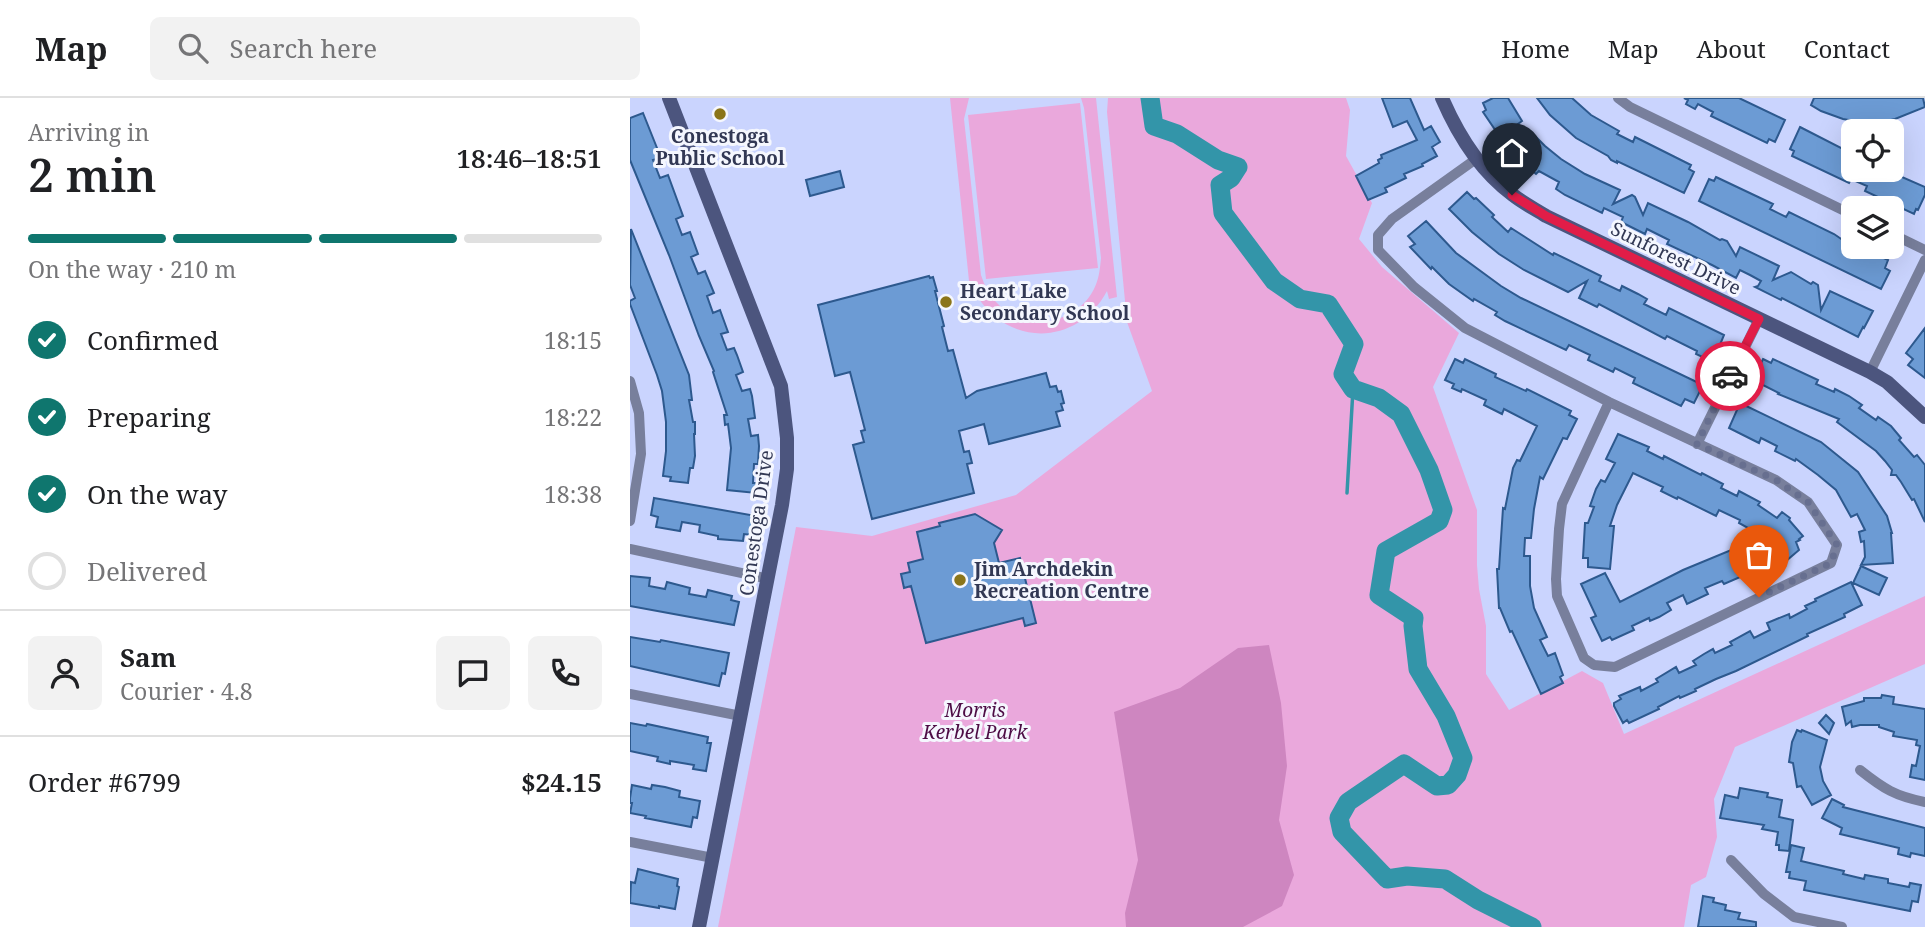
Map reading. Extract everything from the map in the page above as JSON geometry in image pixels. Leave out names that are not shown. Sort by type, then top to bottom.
[{"type":"street","name":"Conestoga Drive","points":[[668,98],[781,386],[787,433],[787,469],[769,579],[699,927]]},
{"type":"street","name":"Sunforest Drive","points":[[1441,98],[1452,122],[1476,159],[1512,195],[1546,216],[1870,372],[1886,382],[1925,417]]},
{"type":"street","points":[[1618,98],[1630,107],[1841,209]]},
{"type":"street","points":[[1476,159],[1392,219],[1378,235],[1378,250],[1414,287],[1465,328],[1609,402],[1776,480],[1808,502],[1837,545],[1831,563],[1615,667],[1594,665],[1584,659],[1557,596],[1559,529],[1562,504],[1609,402]]},
{"type":"street","points":[[1904,240],[1925,250]]},
{"type":"street","points":[[1870,372],[1925,260]]},
{"type":"street","points":[[1697,444],[1759,319]]},
{"type":"street","points":[[630,381],[639,413],[641,454],[630,521]]},
{"type":"street","points":[[630,549],[769,579]]},
{"type":"street","points":[[630,694],[741,716]]},
{"type":"street","points":[[1860,770],[1883,788],[1901,797],[1925,802]]},
{"type":"street","points":[[630,842],[713,858]]},
{"type":"street","points":[[1731,860],[1764,894],[1794,917],[1842,927]]},
{"type":"green space","points":[[950,98],[969,98],[964,119],[981,275],[994,300],[1004,309],[1027,321],[1040,322],[1067,315],[1079,307],[1092,293],[1098,278],[1101,258],[1081,98],[1096,98],[1117,297],[1109,299],[1107,291],[1095,309],[1080,322],[1063,330],[1045,333],[1027,332],[1009,326],[993,315],[979,299],[971,300]]},
{"type":"green space","name":"Morris Kerbel Park","points":[[1108,98],[1346,98],[1350,110],[1346,156],[1372,203],[1359,239],[1382,267],[1459,333],[1433,387],[1477,510],[1477,565],[1486,626],[1486,674],[1509,710],[1582,671],[1603,683],[1624,734],[1925,596],[1925,664],[1735,747],[1714,799],[1717,837],[1706,877],[1691,885],[1684,927],[718,927],[796,527],[872,536],[1016,495],[1152,391],[1127,322],[1107,112]]},
{"type":"green space","points":[[1080,103],[1098,268],[986,279],[968,115]]},
{"type":"shaded area","points":[[1269,645],[1281,703],[1287,766],[1279,820],[1294,875],[1282,906],[1243,927],[1126,927],[1125,913],[1138,860],[1114,712],[1180,688],[1238,648]]},
{"type":"building","points":[[1382,98],[1410,98],[1424,130],[1431,126],[1440,142],[1432,147],[1437,156],[1404,174],[1406,178],[1385,188],[1387,192],[1368,200],[1356,176],[1379,163],[1381,155],[1417,140],[1407,121],[1393,127]]},
{"type":"building","points":[[1493,98],[1508,98],[1522,121],[1500,137],[1483,112],[1486,110],[1483,103]]},
{"type":"building","points":[[1537,98],[1572,98],[1591,115],[1619,131],[1617,134],[1633,142],[1635,137],[1691,165],[1689,169],[1694,172],[1684,193],[1611,160],[1576,138],[1550,115]]},
{"type":"building","points":[[1684,98],[1739,98],[1785,120],[1775,142],[1769,139],[1767,143],[1711,116],[1713,112],[1698,104],[1695,109],[1686,104],[1688,100]]},
{"type":"building","points":[[1814,98],[1923,98],[1925,107],[1895,119],[1843,119],[1811,105]]},
{"type":"building","points":[[643,113],[661,158],[653,160],[660,178],[668,175],[683,216],[676,219],[682,235],[690,232],[698,254],[691,257],[698,274],[705,271],[714,293],[707,296],[713,313],[720,310],[728,332],[721,334],[727,350],[734,348],[737,355],[743,372],[736,375],[742,391],[750,389],[755,418],[748,419],[751,436],[758,435],[759,446],[758,464],[754,464],[753,483],[757,483],[756,493],[727,490],[731,448],[728,424],[725,425],[724,415],[727,415],[714,371],[630,160],[630,118]]},
{"type":"building","points":[[1800,127],[1841,148],[1841,179],[1792,156],[1794,151],[1790,149]]},
{"type":"building","points":[[1529,130],[1561,159],[1585,174],[1620,190],[1613,204],[1632,195],[1643,215],[1648,203],[1720,240],[1727,241],[1736,256],[1740,247],[1779,266],[1773,280],[1791,272],[1811,284],[1813,282],[1818,285],[1821,310],[1830,291],[1873,311],[1864,328],[1858,337],[1755,287],[1761,281],[1740,270],[1736,278],[1667,244],[1669,240],[1647,229],[1645,234],[1621,222],[1623,217],[1604,208],[1602,213],[1565,195],[1556,189],[1559,182],[1539,171],[1536,174],[1509,150]]},
{"type":"building","points":[[840,171],[844,187],[810,196],[806,180]]},
{"type":"building","points":[[1716,177],[1773,204],[1770,209],[1786,217],[1789,212],[1834,234],[1841,239],[1841,259],[1888,260],[1885,268],[1890,271],[1881,289],[1699,201],[1709,179],[1714,181]]},
{"type":"building","points":[[1904,178],[1925,187],[1925,195],[1914,214],[1904,209],[1904,196],[1876,196],[1865,191],[1867,186],[1858,182],[1904,182]]},
{"type":"building","points":[[1467,192],[1494,215],[1492,217],[1508,232],[1511,228],[1553,255],[1554,253],[1601,276],[1599,281],[1620,291],[1622,286],[1638,294],[1647,299],[1644,304],[1666,315],[1669,308],[1724,335],[1713,362],[1667,336],[1665,339],[1599,304],[1597,307],[1579,298],[1587,281],[1568,292],[1499,254],[1449,209]]},
{"type":"building","points":[[1426,221],[1456,253],[1521,298],[1703,385],[1694,403],[1685,399],[1681,406],[1633,383],[1635,378],[1615,368],[1613,372],[1588,360],[1590,355],[1569,345],[1566,350],[1505,321],[1495,315],[1497,312],[1474,299],[1473,301],[1449,284],[1432,267],[1431,269],[1410,247],[1415,244],[1408,236]]},
{"type":"building","points":[[631,229],[689,375],[692,400],[689,400],[695,422],[695,456],[688,483],[670,481],[671,477],[663,476],[666,422],[662,391],[630,304],[635,298],[630,285]]},
{"type":"building","points":[[933,277],[937,291],[948,351],[953,350],[966,398],[977,391],[1046,373],[1050,387],[1056,386],[1058,392],[1061,391],[1063,410],[1056,412],[1060,426],[989,444],[984,424],[959,431],[964,452],[969,451],[972,463],[967,464],[974,493],[872,519],[853,445],[864,442],[861,431],[865,430],[850,372],[835,376],[818,305]]},
{"type":"building","points":[[1925,328],[1925,378],[1908,365],[1913,359],[1906,353]]},
{"type":"building","points":[[1455,359],[1463,363],[1465,359],[1496,374],[1495,377],[1526,391],[1527,389],[1571,411],[1569,415],[1577,419],[1567,439],[1563,438],[1543,479],[1540,477],[1531,538],[1525,538],[1524,556],[1530,556],[1530,586],[1534,608],[1547,637],[1540,640],[1548,656],[1555,653],[1563,675],[1560,677],[1563,683],[1541,694],[1499,608],[1497,569],[1503,508],[1505,509],[1513,468],[1517,460],[1520,461],[1537,426],[1504,409],[1502,414],[1484,405],[1486,400],[1462,389],[1461,392],[1452,388],[1454,384],[1445,380]]},
{"type":"building","points":[[1763,359],[1771,363],[1773,359],[1818,380],[1816,384],[1849,396],[1862,405],[1859,408],[1876,420],[1878,417],[1891,426],[1901,438],[1899,440],[1925,465],[1925,522],[1914,499],[1912,500],[1896,475],[1891,475],[1892,470],[1885,461],[1837,422],[1839,419],[1778,394],[1753,380]]},
{"type":"building","points":[[1740,403],[1821,442],[1858,472],[1887,516],[1892,533],[1893,563],[1861,565],[1865,557],[1864,541],[1861,542],[1859,532],[1865,530],[1857,514],[1851,517],[1836,490],[1796,459],[1795,461],[1775,451],[1777,446],[1761,438],[1759,443],[1729,428]]},
{"type":"building","points":[[1618,434],[1649,447],[1647,451],[1663,459],[1664,456],[1701,475],[1702,473],[1723,484],[1721,488],[1737,496],[1739,491],[1760,502],[1758,505],[1777,518],[1782,512],[1803,536],[1796,542],[1799,550],[1786,561],[1768,539],[1739,523],[1740,520],[1719,510],[1716,516],[1678,497],[1677,499],[1661,491],[1663,487],[1633,473],[1610,526],[1614,526],[1610,569],[1588,567],[1588,558],[1583,558],[1585,523],[1588,523],[1594,507],[1590,506],[1596,489],[1601,480],[1605,482],[1615,463],[1606,459]]},
{"type":"building","points":[[654,498],[756,516],[752,535],[744,534],[743,541],[718,539],[718,536],[699,532],[700,525],[682,522],[680,531],[656,527],[658,517],[651,515]]},
{"type":"building","points":[[975,514],[1002,530],[994,543],[999,563],[1020,558],[1036,623],[1025,626],[1023,618],[926,643],[911,586],[904,588],[901,574],[910,572],[908,563],[923,559],[917,532]]},
{"type":"building","points":[[1742,548],[1754,571],[1724,584],[1722,581],[1705,588],[1708,594],[1687,604],[1683,595],[1667,603],[1671,610],[1659,617],[1650,621],[1649,618],[1632,626],[1634,630],[1612,640],[1610,637],[1602,641],[1591,618],[1596,616],[1581,584],[1605,573],[1620,602],[1683,570]]},
{"type":"building","points":[[1861,566],[1887,578],[1879,595],[1853,583]]},
{"type":"building","points":[[630,576],[650,578],[649,586],[665,589],[667,582],[690,588],[689,594],[706,597],[708,590],[732,596],[731,600],[739,602],[734,625],[630,606]]},
{"type":"building","points":[[1851,582],[1862,605],[1844,614],[1845,617],[1695,689],[1696,691],[1680,698],[1679,696],[1658,707],[1659,709],[1629,723],[1627,720],[1623,723],[1614,706],[1614,703],[1621,699],[1619,696],[1640,687],[1641,691],[1658,682],[1656,679],[1676,667],[1679,673],[1696,665],[1693,661],[1704,654],[1713,649],[1715,653],[1732,645],[1730,642],[1750,631],[1754,638],[1770,630],[1767,623],[1789,614],[1790,618],[1807,609],[1805,606],[1816,601],[1815,599]]},
{"type":"building","points":[[630,637],[729,653],[725,674],[722,673],[719,686],[630,666]]},
{"type":"building","points":[[1882,695],[1894,697],[1893,704],[1925,709],[1925,780],[1910,777],[1912,765],[1916,766],[1920,746],[1916,745],[1917,740],[1893,736],[1894,732],[1879,725],[1852,727],[1851,721],[1846,725],[1842,707],[1864,701],[1864,698],[1881,698]]},
{"type":"building","points":[[1826,715],[1834,723],[1829,734],[1819,723]]},
{"type":"building","points":[[630,723],[708,737],[707,743],[711,743],[706,771],[693,769],[694,765],[657,761],[658,757],[630,751]]},
{"type":"building","points":[[1797,730],[1827,740],[1820,767],[1823,781],[1831,795],[1812,805],[1801,786],[1797,787],[1793,763],[1789,762]]},
{"type":"building","points":[[632,785],[651,789],[652,785],[665,787],[680,791],[679,797],[700,801],[697,818],[693,817],[691,827],[630,813]]},
{"type":"building","points":[[1740,788],[1768,793],[1767,797],[1782,800],[1779,817],[1793,820],[1789,851],[1779,850],[1779,845],[1776,845],[1778,832],[1762,829],[1764,825],[1720,818],[1725,795],[1738,798]]},
{"type":"building","points":[[1832,799],[1844,805],[1843,807],[1925,828],[1925,856],[1911,853],[1910,857],[1898,854],[1899,848],[1840,834],[1842,828],[1822,818]]},
{"type":"building","points":[[1791,845],[1804,848],[1801,861],[1844,871],[1843,874],[1864,879],[1865,875],[1888,879],[1888,883],[1909,887],[1910,883],[1921,885],[1918,902],[1912,901],[1910,911],[1804,890],[1806,881],[1789,878],[1790,872],[1786,872]]},
{"type":"building","points":[[638,869],[678,879],[675,909],[630,903],[631,882],[635,883]]},
{"type":"building","points":[[1703,896],[1714,898],[1713,902],[1726,905],[1725,910],[1740,913],[1738,919],[1756,922],[1756,927],[1698,927]]},
{"type":"waterway","points":[[1150,98],[1154,126],[1177,134],[1218,160],[1238,167],[1231,178],[1220,185],[1223,213],[1274,281],[1300,299],[1328,304],[1354,344],[1343,374],[1353,389],[1379,398],[1401,414],[1429,470],[1443,510],[1439,521],[1386,551],[1379,595],[1414,618],[1418,669],[1446,716],[1463,758],[1457,775],[1448,785],[1437,786],[1404,764],[1348,802],[1339,818],[1342,832],[1387,879],[1407,876],[1445,879],[1478,900],[1532,927]]},
{"type":"waterway","points":[[1347,493],[1353,389]]},
{"type":"way so far","points":[[1730,376],[1697,444],[1776,480],[1808,502],[1837,545],[1831,563],[1759,597]]},
{"type":"place","name":"Conestoga Public School","points":[[720,114]]},
{"type":"place","name":"Heart Lake Secondary School","points":[[946,302]]},
{"type":"place","name":"Jim Archdekin Recreation Centre","points":[[960,580]]},
{"type":"route","points":[[1512,195],[1546,216],[1759,319],[1730,376]]}]
